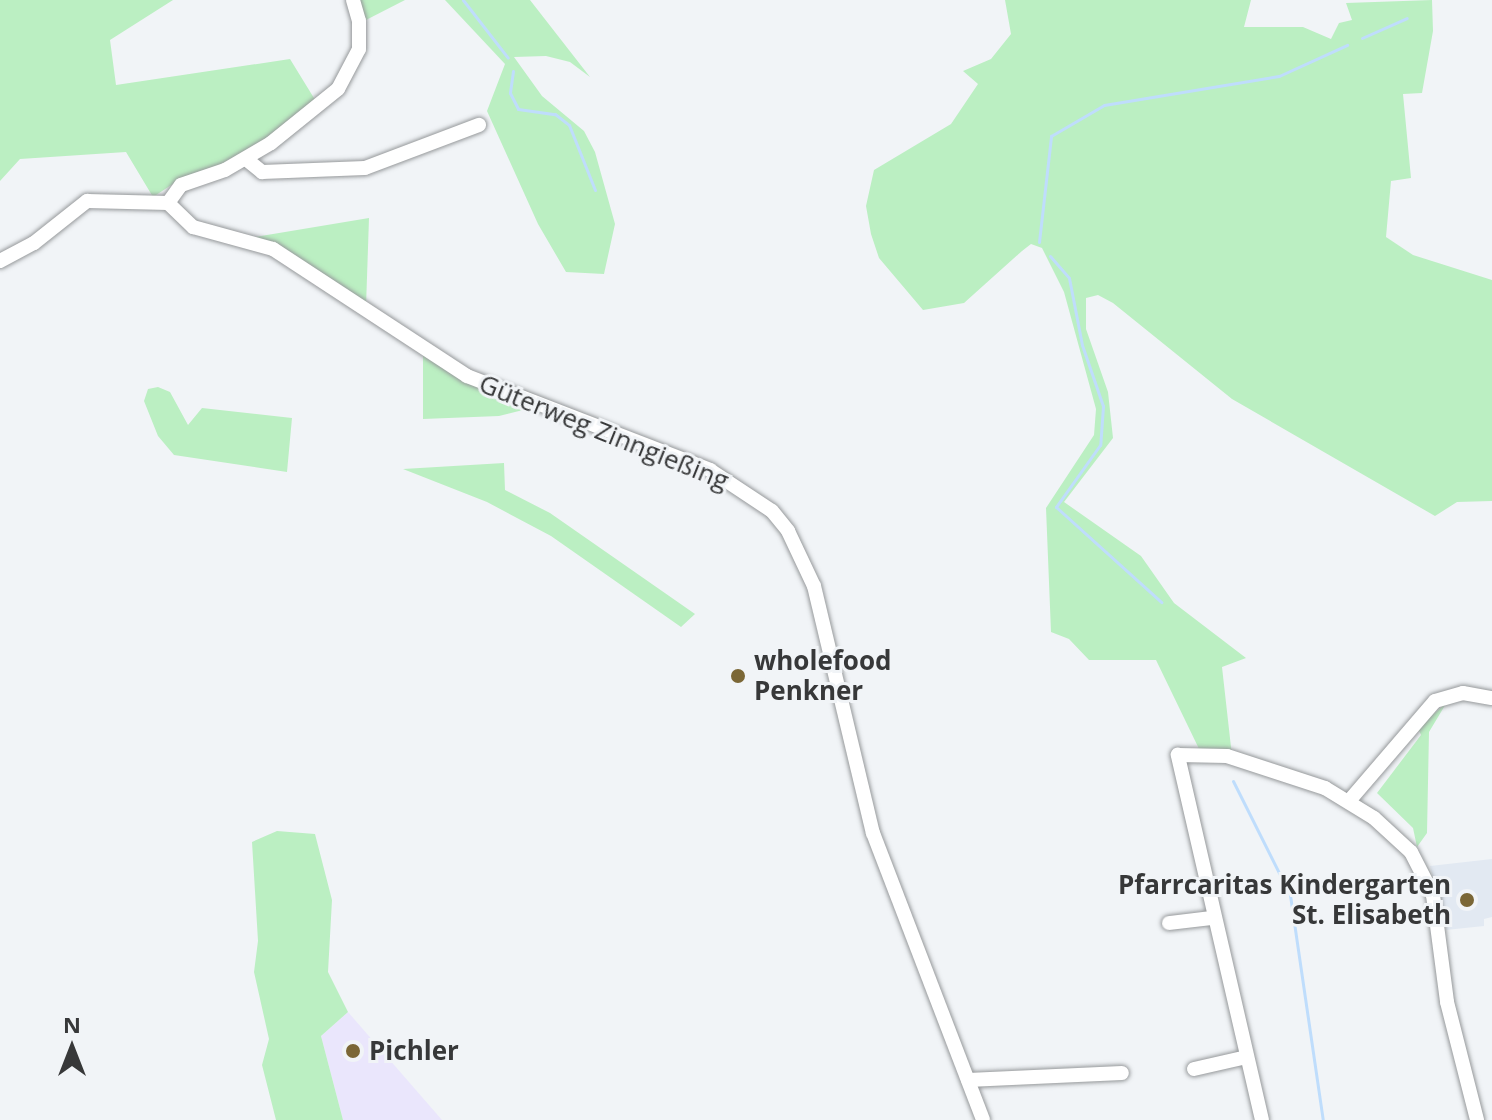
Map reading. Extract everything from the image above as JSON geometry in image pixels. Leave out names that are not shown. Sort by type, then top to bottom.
[{"type":"street","points":[[0,261],[34,243],[87,201],[168,203],[181,185],[246,159],[322,106],[348,74],[360,34],[353,0]]},
{"type":"street","points":[[246,159],[262,172],[365,168],[479,125]]},
{"type":"street","name":"Güterweg Zinngießing","points":[[168,203],[193,227],[273,249],[467,376],[710,470],[772,511],[793,540],[814,586],[873,833],[983,1120]]},
{"type":"street","points":[[1349,801],[1441,697],[1463,693],[1492,698]]},
{"type":"street","points":[[1262,1120],[1211,918],[1178,755],[1227,756],[1299,777],[1349,801],[1411,852],[1429,880],[1449,1015],[1477,1120]]},
{"type":"street","points":[[1169,923],[1211,918]]},
{"type":"street","points":[[1194,1069],[1247,1057]]},
{"type":"street","points":[[968,1080],[1122,1073]]},
{"type":"shaded area","name":"Pfarrcaritas Kindergarten St. Elisabeth","points":[[1492,859],[1492,917],[1484,919],[1484,926],[1446,930],[1430,866]]},
{"type":"shaded area","name":"Pichler","points":[[348,1012],[442,1120],[343,1120],[321,1036]]},
{"type":"green space","points":[[0,0],[173,0],[110,40],[116,85],[290,59],[317,103],[238,158],[179,180],[153,197],[126,152],[20,159],[0,181]]},
{"type":"green space","points":[[358,0],[405,0],[364,21]]},
{"type":"green space","points":[[445,0],[530,0],[590,77],[570,62],[546,56],[514,57],[542,96],[584,131],[595,152],[615,224],[604,274],[566,272],[538,224],[487,111],[505,64]]},
{"type":"green space","points":[[1005,0],[1251,0],[1244,27],[1303,27],[1331,39],[1339,23],[1352,20],[1346,3],[1432,0],[1433,31],[1422,93],[1403,94],[1411,178],[1391,181],[1386,237],[1413,255],[1492,280],[1492,501],[1457,502],[1435,516],[1232,399],[1113,303],[1098,295],[1086,298],[1086,329],[1108,392],[1113,438],[1064,502],[1141,556],[1174,603],[1246,658],[1222,667],[1232,756],[1201,753],[1156,660],[1089,660],[1069,639],[1051,632],[1046,508],[1094,435],[1096,409],[1064,292],[1042,248],[1031,244],[964,303],[923,310],[879,258],[871,234],[866,206],[874,170],[951,124],[978,84],[963,71],[991,59],[1011,34]]},
{"type":"green space","points":[[369,218],[366,307],[255,237]]},
{"type":"green space","points":[[423,355],[451,373],[527,409],[499,416],[423,419]]},
{"type":"green space","points":[[158,387],[170,392],[188,425],[202,408],[292,418],[287,472],[174,455],[158,436],[144,401],[148,389]]},
{"type":"green space","points":[[504,463],[505,490],[550,513],[695,614],[681,627],[551,536],[487,502],[403,469]]},
{"type":"green space","points":[[1447,702],[1429,732],[1427,833],[1417,847],[1413,828],[1377,793],[1421,735],[1418,728]]},
{"type":"green space","points":[[277,831],[315,834],[332,900],[328,972],[348,1012],[321,1036],[343,1120],[276,1120],[262,1065],[269,1039],[254,972],[258,941],[252,842]]},
{"type":"waterway","points":[[463,0],[508,58]]},
{"type":"waterway","points":[[1362,38],[1407,18]]},
{"type":"waterway","points":[[1039,242],[1051,136],[1104,105],[1279,76],[1347,45]]},
{"type":"waterway","points":[[513,71],[510,93],[518,109],[555,114],[569,125],[595,190]]},
{"type":"waterway","points":[[1050,256],[1069,278],[1082,345],[1103,406],[1100,445],[1056,507],[1161,602]]},
{"type":"waterway","points":[[1233,781],[1290,895],[1323,1120]]},
{"type":"place","name":"wholefood Penkner","points":[[738,676]]},
{"type":"place","name":"Pfarrcaritas Kindergarten St. Elisabeth","points":[[1467,900]]},
{"type":"place","name":"Pichler","points":[[353,1051]]}]
